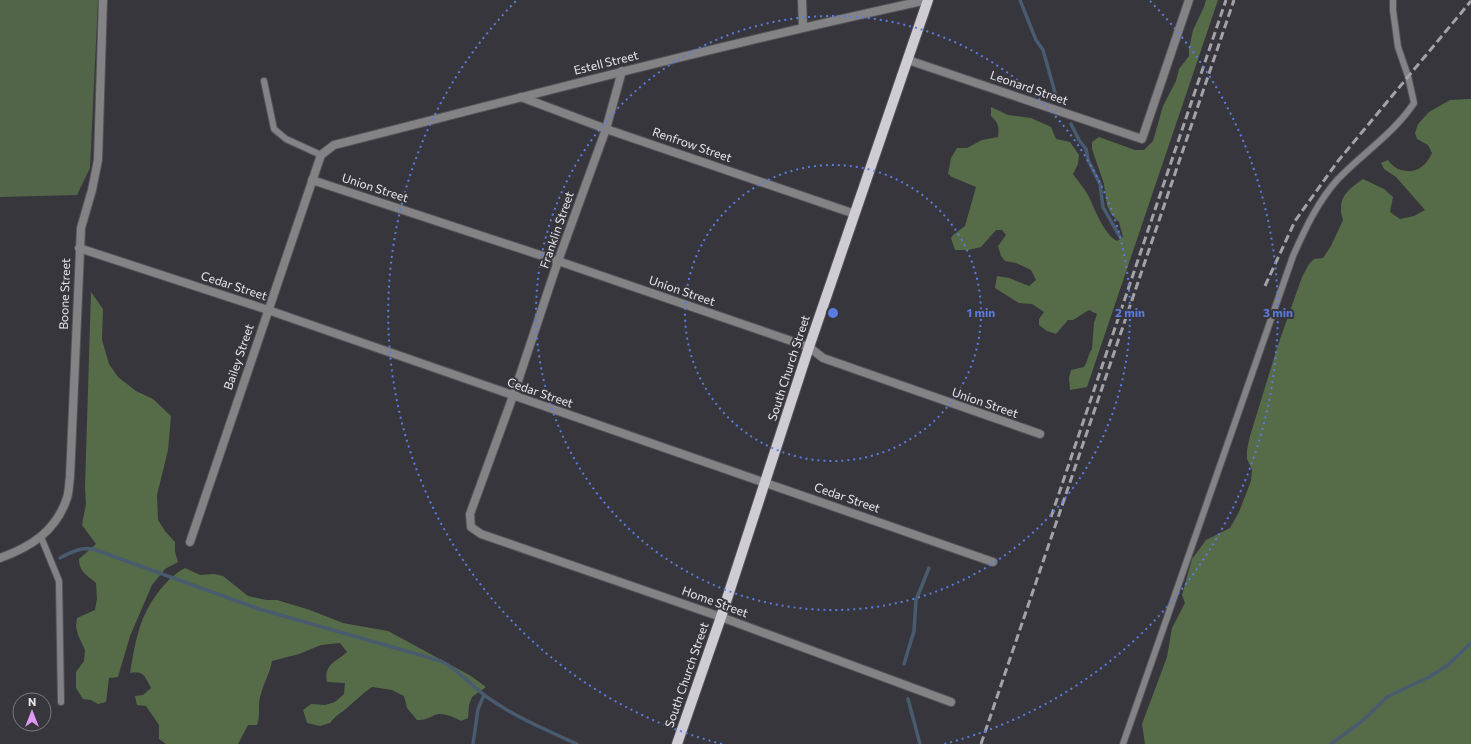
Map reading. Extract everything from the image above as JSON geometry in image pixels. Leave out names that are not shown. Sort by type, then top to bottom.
[{"type":"main road","name":"South Church Street","points":[[676,744],[721,617],[809,347],[928,0]]},
{"type":"street","name":"Boone Street","points":[[0,558],[15,553],[41,537],[51,527],[57,518],[67,497],[70,469],[79,248],[81,228],[92,190],[98,160],[103,0]]},
{"type":"street","points":[[802,0],[803,27]]},
{"type":"street","name":"Estell Street","points":[[321,156],[334,145],[622,71],[803,27],[928,0]]},
{"type":"street","name":"Leonard Street","points":[[908,60],[1142,139],[1189,0]]},
{"type":"street","name":"Franklin Street","points":[[471,527],[470,514],[513,396],[558,261],[606,128],[622,71]]},
{"type":"street","name":"Renfrow Street","points":[[522,97],[606,128],[855,214]]},
{"type":"street","points":[[312,180],[321,156]]},
{"type":"street","name":"Union Street","points":[[312,180],[558,261],[809,347],[823,358],[1040,434]]},
{"type":"street","name":"Bailey Street","points":[[190,542],[312,180]]},
{"type":"street","name":"Cedar Street","points":[[79,248],[268,310],[993,562]]},
{"type":"street","name":"Home Street","points":[[471,527],[481,534],[721,617],[951,702]]},
{"type":"lane","points":[[1123,744],[1293,256],[1314,214],[1337,180],[1398,124],[1414,103],[1408,76],[1398,47],[1393,0]]},
{"type":"lane","points":[[264,81],[274,129],[286,139],[321,156]]},
{"type":"lane","points":[[41,537],[59,581],[61,702]]},
{"type":"green space","points":[[0,0],[98,0],[90,168],[77,195],[0,197]]},
{"type":"green space","points":[[1206,0],[1218,0],[1087,387],[1070,390],[1069,378],[1071,370],[1084,367],[1092,349],[1094,323],[1097,314],[1089,310],[1073,320],[1068,320],[1056,334],[1047,331],[1039,325],[1039,319],[1044,312],[1032,304],[1019,303],[995,288],[997,276],[1009,278],[1029,286],[1036,280],[1031,270],[1016,263],[1005,261],[1001,256],[998,246],[1006,235],[1002,230],[996,230],[981,247],[968,250],[955,250],[951,238],[965,226],[976,187],[948,174],[951,158],[957,148],[967,148],[982,140],[998,137],[998,126],[996,121],[991,116],[991,107],[1008,115],[1031,118],[1051,127],[1056,139],[1070,142],[1079,155],[1078,164],[1073,174],[1087,194],[1104,227],[1112,238],[1117,241],[1123,237],[1119,222],[1111,214],[1107,205],[1104,184],[1092,149],[1092,142],[1099,137],[1135,150],[1144,150],[1153,141],[1163,106],[1176,81],[1179,69],[1189,56],[1193,30]]},
{"type":"green space","points":[[1471,99],[1471,744],[1145,744],[1142,724],[1167,657],[1172,628],[1185,603],[1182,595],[1192,559],[1206,540],[1230,528],[1239,512],[1251,481],[1252,470],[1247,459],[1250,436],[1278,345],[1302,277],[1309,264],[1314,259],[1323,258],[1331,246],[1343,220],[1341,206],[1344,196],[1352,187],[1363,179],[1384,189],[1393,197],[1390,212],[1400,219],[1414,216],[1425,210],[1396,177],[1384,169],[1381,163],[1388,160],[1392,165],[1404,171],[1414,171],[1418,169],[1426,163],[1432,153],[1428,145],[1417,139],[1415,133],[1418,124],[1429,112],[1450,100]]},
{"type":"green space","points":[[91,292],[103,309],[102,340],[109,364],[118,377],[136,391],[153,399],[171,416],[168,450],[157,495],[158,520],[175,542],[175,552],[178,562],[165,569],[152,585],[130,636],[118,677],[109,678],[106,702],[98,704],[91,700],[83,699],[76,688],[76,672],[84,661],[85,650],[78,635],[76,626],[77,618],[95,610],[97,599],[96,583],[82,570],[79,563],[79,559],[96,544],[82,525],[86,504],[85,487]]},
{"type":"green space","points":[[185,568],[200,575],[214,574],[223,576],[248,596],[266,600],[277,600],[310,610],[343,623],[388,631],[471,676],[486,687],[472,697],[469,705],[468,718],[461,721],[447,715],[440,714],[422,720],[417,720],[407,708],[404,696],[392,690],[372,687],[336,716],[330,723],[320,726],[307,723],[303,710],[311,704],[325,705],[335,702],[344,694],[345,683],[327,682],[326,676],[329,667],[347,652],[340,643],[321,645],[299,654],[272,661],[260,698],[257,725],[248,725],[238,744],[166,744],[159,739],[159,725],[146,706],[137,705],[135,696],[143,695],[151,688],[144,675],[135,672],[130,673],[136,640],[145,613],[165,584],[178,572]]},
{"type":"waterway","points":[[1020,0],[1036,40],[1043,50],[1056,96]]},
{"type":"waterway","points":[[1071,124],[1079,140],[1086,149],[1088,160],[1100,184],[1103,207],[1120,237]]},
{"type":"waterway","points":[[60,558],[80,549],[93,549],[259,609],[441,661],[454,669],[481,693],[509,711],[577,744]]},
{"type":"waterway","points":[[904,664],[914,631],[916,600],[929,568]]},
{"type":"waterway","points":[[1331,744],[1361,722],[1387,697],[1429,677],[1448,665],[1471,643]]},
{"type":"waterway","points":[[473,744],[478,709],[484,695]]},
{"type":"waterway","points":[[908,699],[920,744]]},
{"type":"railway","points":[[1051,517],[1226,0]]},
{"type":"railway","points":[[981,744],[1234,0]]},
{"type":"railway","points":[[1265,286],[1295,221],[1338,161],[1471,1]]}]
